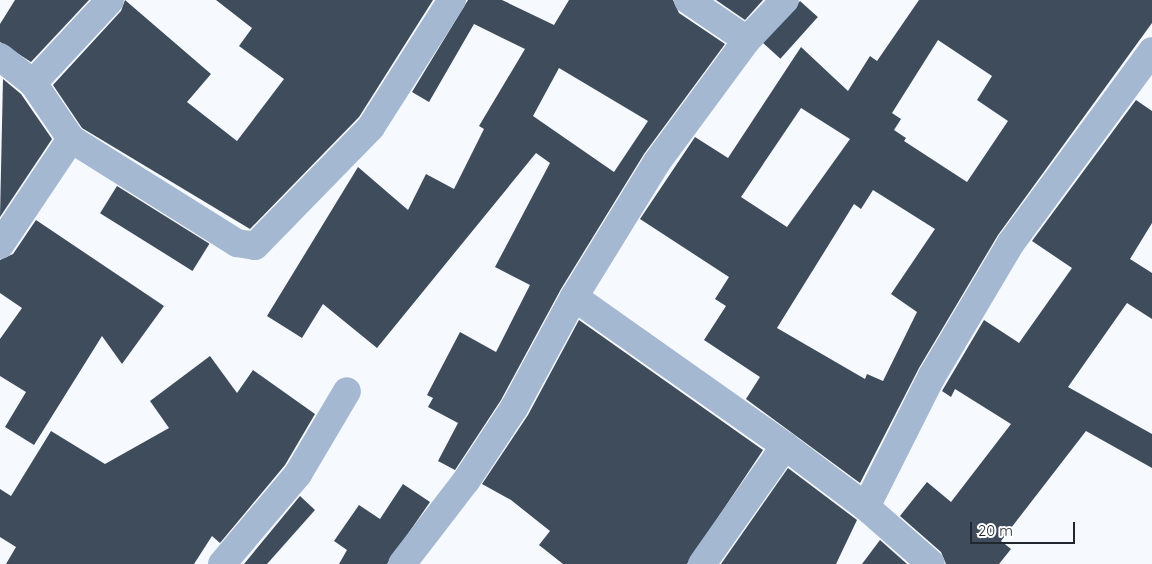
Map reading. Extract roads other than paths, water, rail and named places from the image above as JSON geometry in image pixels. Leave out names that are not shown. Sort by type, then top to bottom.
[{"type":"street","points":[[33,83],[110,0]]},
{"type":"street","points":[[0,57],[33,83],[70,139],[237,244],[255,246],[371,127],[452,0]]},
{"type":"street","points":[[688,0],[747,40]]},
{"type":"street","points":[[402,564],[466,482],[514,408],[574,297],[657,162],[747,40],[784,0]]},
{"type":"street","points":[[866,507],[932,376],[1011,243],[1152,51]]},
{"type":"street","points":[[0,244],[70,139]]},
{"type":"street","points":[[574,297],[785,446],[866,507],[931,564]]},
{"type":"street","points":[[222,564],[298,474],[347,392]]},
{"type":"street","points":[[702,564],[785,446]]}]
